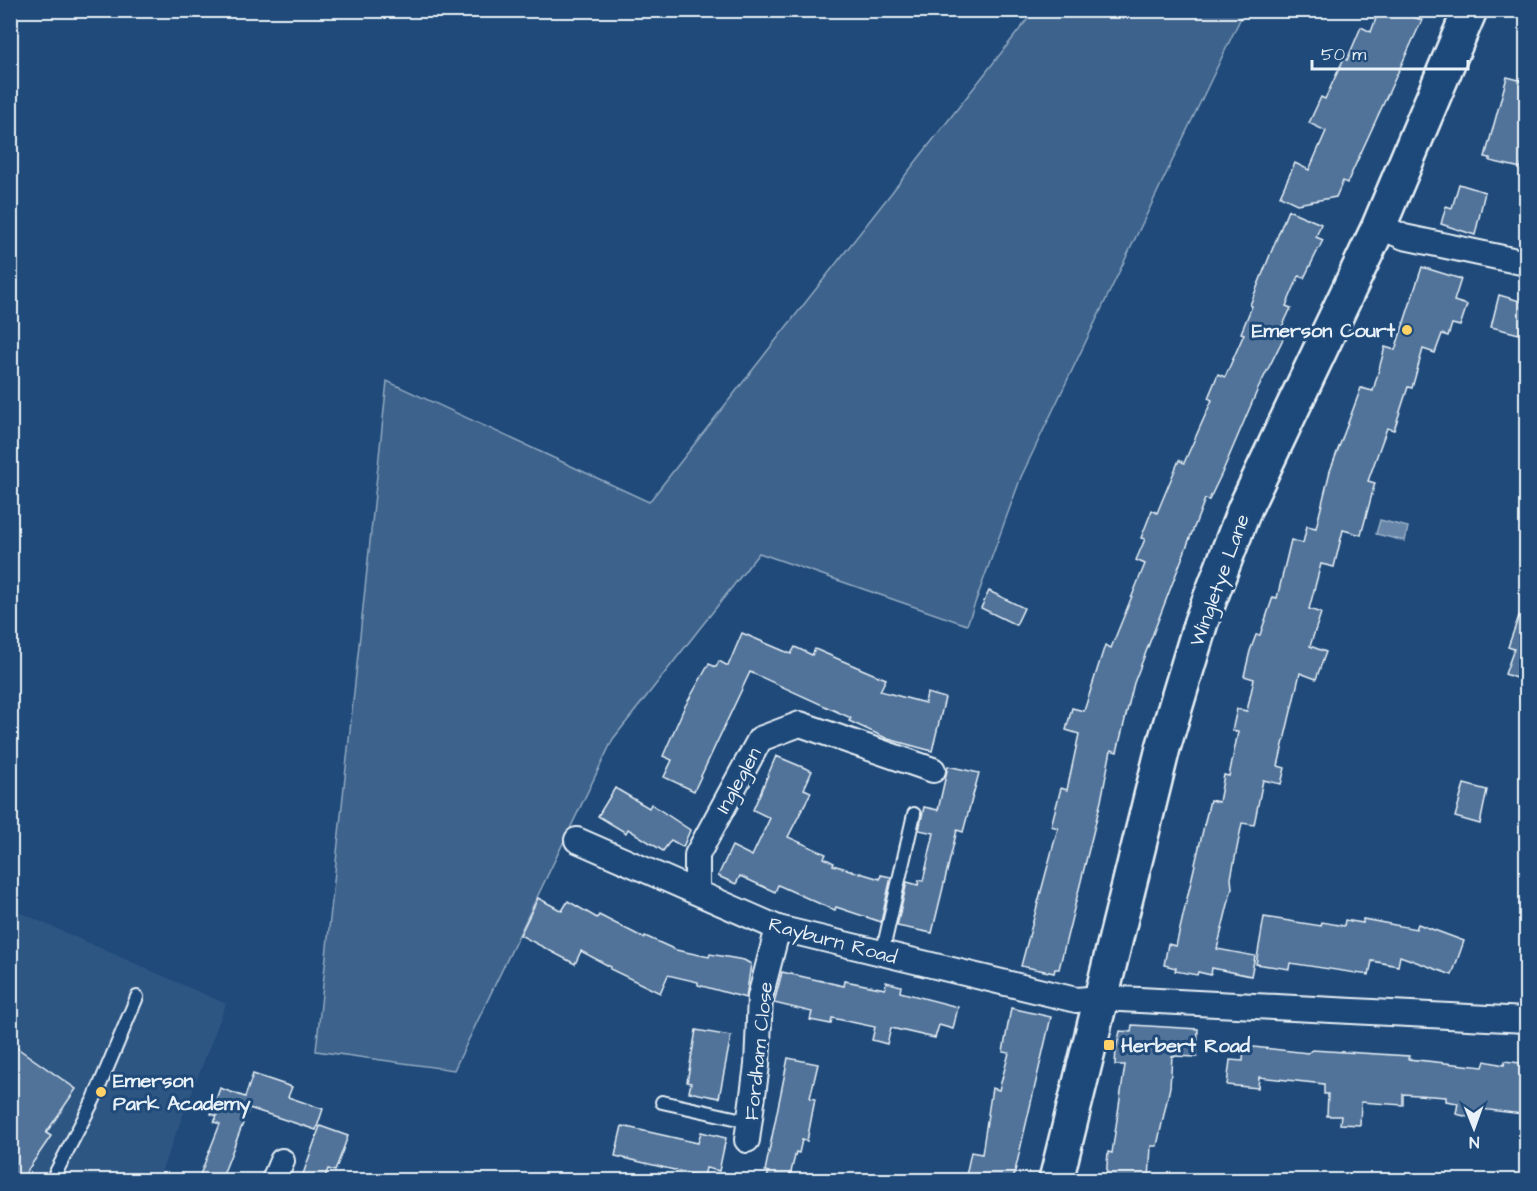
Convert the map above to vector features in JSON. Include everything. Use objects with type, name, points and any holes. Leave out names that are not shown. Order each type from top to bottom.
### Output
[{"type":"street","name":"Wingletye Lane","points":[[1056,1180],[1163,748],[1201,622],[1245,508],[1379,226],[1470,10]]},
{"type":"street","points":[[1379,226],[1404,237],[1527,263]]},
{"type":"street","name":"Ingleglen","points":[[697,891],[697,855],[760,739],[800,724],[933,770]]},
{"type":"street","name":"Rayburn Road","points":[[577,840],[778,928],[1076,1000],[1101,998]]},
{"type":"street","name":"Fordham Close","points":[[749,1131],[760,997],[778,928]]},
{"type":"street","points":[[1101,998],[1527,1020]]},
{"type":"lane","points":[[882,954],[914,814]]},
{"type":"lane","points":[[52,1180],[94,1100],[137,997]]},
{"type":"lane","points":[[662,1102],[749,1131]]},
{"type":"shaded area","points":[[1034,11],[1244,11],[1021,477],[967,625],[759,553],[613,739],[454,1070],[316,1051],[387,381],[649,502]]},
{"type":"shaded area","points":[[1380,520],[1408,527],[1405,541],[1376,534]]},
{"type":"shaded area","name":"Emerson Park Academy","points":[[10,908],[226,1004],[158,1180],[11,1180]]},
{"type":"building","points":[[1379,10],[1409,10],[1407,15],[1422,20],[1347,183],[1343,181],[1336,197],[1297,204],[1280,196],[1295,163],[1309,170],[1326,131],[1309,123],[1321,97],[1325,99],[1344,58],[1347,60],[1361,27],[1371,32]]},
{"type":"building","points":[[1507,77],[1527,82],[1527,147],[1521,168],[1490,161],[1490,158],[1485,157]]},
{"type":"building","points":[[1459,184],[1485,192],[1475,235],[1441,224],[1446,206],[1452,208]]},
{"type":"building","points":[[1288,210],[1321,224],[1316,237],[1323,240],[1304,278],[1299,276],[1286,306],[1291,308],[1281,329],[1287,331],[1257,391],[1209,500],[1205,499],[1134,683],[1117,752],[1111,750],[1101,801],[1059,969],[1055,969],[1054,973],[1021,966],[1058,828],[1051,826],[1061,788],[1067,790],[1079,734],[1066,730],[1072,708],[1084,711],[1105,645],[1111,648],[1145,564],[1136,560],[1145,539],[1141,538],[1152,510],[1157,513],[1179,460],[1184,463],[1212,400],[1208,398],[1218,374],[1225,377],[1244,334],[1241,333],[1252,306],[1250,305]]},
{"type":"building","points":[[1422,267],[1461,279],[1454,301],[1467,305],[1460,326],[1452,324],[1448,336],[1442,334],[1435,353],[1423,349],[1412,388],[1408,387],[1394,430],[1387,428],[1368,481],[1375,483],[1361,535],[1343,530],[1334,567],[1321,564],[1309,609],[1321,613],[1310,646],[1326,652],[1316,679],[1300,673],[1278,766],[1285,768],[1281,784],[1263,780],[1254,825],[1242,823],[1231,878],[1232,888],[1217,949],[1255,956],[1251,976],[1212,968],[1211,975],[1175,971],[1176,968],[1164,965],[1168,944],[1176,946],[1210,800],[1219,802],[1224,775],[1229,776],[1238,732],[1232,731],[1237,709],[1247,711],[1254,679],[1244,676],[1250,651],[1256,635],[1260,635],[1273,597],[1277,598],[1291,540],[1303,543],[1307,526],[1316,528],[1330,471],[1361,388],[1373,391],[1385,347],[1395,350]]},
{"type":"building","points":[[1499,295],[1527,303],[1527,336],[1491,327]]},
{"type":"building","points":[[989,591],[1024,608],[1016,625],[981,608]]},
{"type":"building","points":[[1524,602],[1527,665],[1521,680],[1505,674],[1514,649],[1508,647]]},
{"type":"building","points":[[742,633],[791,654],[795,647],[812,655],[815,649],[886,679],[880,691],[925,703],[927,693],[945,698],[932,751],[888,739],[849,721],[851,718],[750,672],[694,791],[664,777],[672,760],[663,756],[684,708],[709,664],[716,667],[719,661],[728,666]]},
{"type":"building","points":[[776,756],[812,771],[804,789],[811,792],[788,837],[826,854],[824,858],[834,863],[833,865],[880,879],[881,875],[891,877],[881,922],[836,907],[835,910],[778,885],[775,892],[740,876],[736,884],[718,876],[732,846],[752,856],[770,818],[753,810]]},
{"type":"building","points":[[948,766],[979,773],[963,832],[957,830],[932,933],[897,926],[907,882],[918,885],[919,880],[923,881],[934,833],[919,830],[924,807],[938,810]]},
{"type":"building","points":[[1464,784],[1487,790],[1480,824],[1455,817]]},
{"type":"building","points":[[615,788],[649,808],[651,804],[690,830],[683,847],[671,840],[663,851],[628,829],[626,833],[598,816]]},
{"type":"building","points":[[538,898],[562,911],[568,901],[597,918],[599,915],[644,938],[645,936],[676,950],[709,957],[710,954],[744,960],[751,964],[746,998],[668,975],[660,993],[610,969],[611,967],[581,951],[575,964],[520,935]]},
{"type":"building","points":[[1264,917],[1321,926],[1322,922],[1344,926],[1345,920],[1363,923],[1363,919],[1416,929],[1418,924],[1464,941],[1452,975],[1400,956],[1398,966],[1372,961],[1369,975],[1290,963],[1289,969],[1256,964]]},
{"type":"building","points":[[782,972],[844,986],[845,981],[885,989],[886,982],[901,986],[900,992],[958,1007],[953,1029],[939,1025],[935,1038],[891,1028],[887,1044],[872,1040],[875,1027],[832,1018],[831,1024],[810,1020],[812,1012],[774,1003]]},
{"type":"building","points":[[1011,1008],[1051,1017],[1013,1180],[965,1180],[971,1152],[982,1154],[992,1088],[999,1090],[1009,1053],[1003,1052]]},
{"type":"building","points":[[1132,1025],[1198,1029],[1197,1057],[1172,1056],[1170,1087],[1157,1146],[1151,1146],[1149,1180],[1106,1180],[1108,1152],[1112,1153],[1125,1065],[1115,1065],[1116,1049],[1120,1031],[1131,1032]]},
{"type":"building","points":[[696,1030],[731,1036],[719,1098],[689,1092],[691,1083],[687,1082]]},
{"type":"building","points":[[10,1043],[76,1089],[46,1133],[51,1136],[21,1180],[10,1180]]},
{"type":"building","points":[[1244,1046],[1308,1053],[1312,1050],[1409,1056],[1408,1059],[1483,1067],[1485,1061],[1504,1065],[1505,1061],[1527,1064],[1527,1103],[1523,1103],[1522,1114],[1481,1109],[1477,1119],[1456,1114],[1458,1103],[1446,1101],[1446,1097],[1403,1094],[1403,1105],[1361,1102],[1360,1125],[1340,1124],[1341,1116],[1327,1116],[1328,1094],[1324,1094],[1324,1084],[1259,1077],[1258,1088],[1227,1085],[1230,1060],[1243,1061]]},
{"type":"building","points":[[788,1058],[818,1064],[810,1098],[815,1099],[807,1141],[802,1140],[799,1153],[796,1152],[789,1180],[766,1180],[769,1172],[765,1171]]},
{"type":"building","points":[[253,1074],[292,1087],[288,1097],[323,1109],[316,1130],[249,1108],[221,1180],[198,1180],[220,1124],[214,1122],[217,1116],[211,1114],[220,1088],[245,1097]]},
{"type":"building","points":[[320,1126],[348,1136],[335,1171],[328,1169],[324,1180],[301,1180]]},
{"type":"building","points":[[622,1126],[698,1143],[701,1132],[726,1138],[719,1171],[706,1168],[704,1177],[615,1156]]},
{"type":"place","name":"Emerson Court","points":[[1407,330]]},
{"type":"place","name":"Herbert Road","points":[[1109,1045]]},
{"type":"place","name":"Emerson Park Academy","points":[[101,1092]]}]
